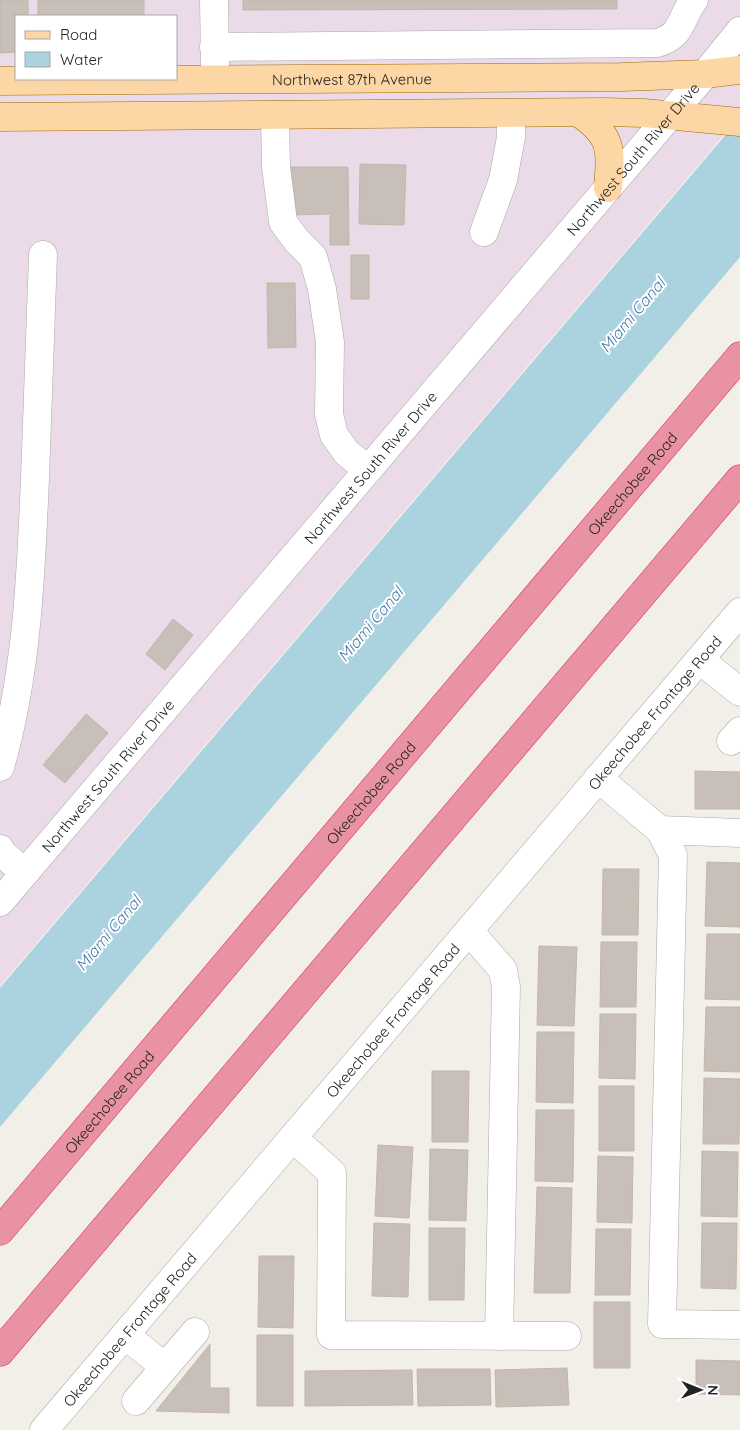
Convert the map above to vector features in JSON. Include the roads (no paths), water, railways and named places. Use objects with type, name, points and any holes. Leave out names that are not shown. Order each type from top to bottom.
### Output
[{"type":"highway","name":"Okeechobee Road","points":[[0,1231],[740,356]]},
{"type":"highway","points":[[0,1352],[740,479]]},
{"type":"main road","name":"Northwest 87th Avenue","points":[[0,81],[622,78],[705,74],[740,70]]},
{"type":"main road","points":[[579,113],[593,122],[608,144],[610,159],[608,188]]},
{"type":"main road","points":[[0,117],[644,113],[736,122]]},
{"type":"street","points":[[214,0],[215,80]]},
{"type":"street","points":[[214,47],[657,44],[668,40],[677,31],[694,0]]},
{"type":"street","name":"Northwest South River Drive","points":[[0,902],[740,31]]},
{"type":"street","points":[[484,232],[503,180],[511,137],[511,113]]},
{"type":"street","points":[[275,115],[276,167],[283,222],[297,241],[313,257],[322,289],[330,342],[329,414],[334,435],[348,453],[368,470]]},
{"type":"street","points":[[0,767],[10,733],[23,658],[32,536],[43,255]]},
{"type":"street","name":"Okeechobee Frontage Road","points":[[44,1430],[740,612]]},
{"type":"street","points":[[700,660],[740,692]]},
{"type":"street","points":[[598,778],[660,830],[673,855],[662,1324],[740,1325]]},
{"type":"street","points":[[660,830],[740,833]]},
{"type":"street","points":[[0,849],[4,855],[25,873]]},
{"type":"street","points":[[469,931],[497,961],[503,970],[506,986],[499,1336]]},
{"type":"street","points":[[292,1138],[332,1173],[331,1335],[566,1336]]},
{"type":"street","points":[[136,1401],[195,1332]]},
{"type":"street","points":[[125,1335],[165,1367]]},
{"type":"water","name":"Miami Canal","points":[[740,118],[740,257],[0,1127],[0,988]]}]
